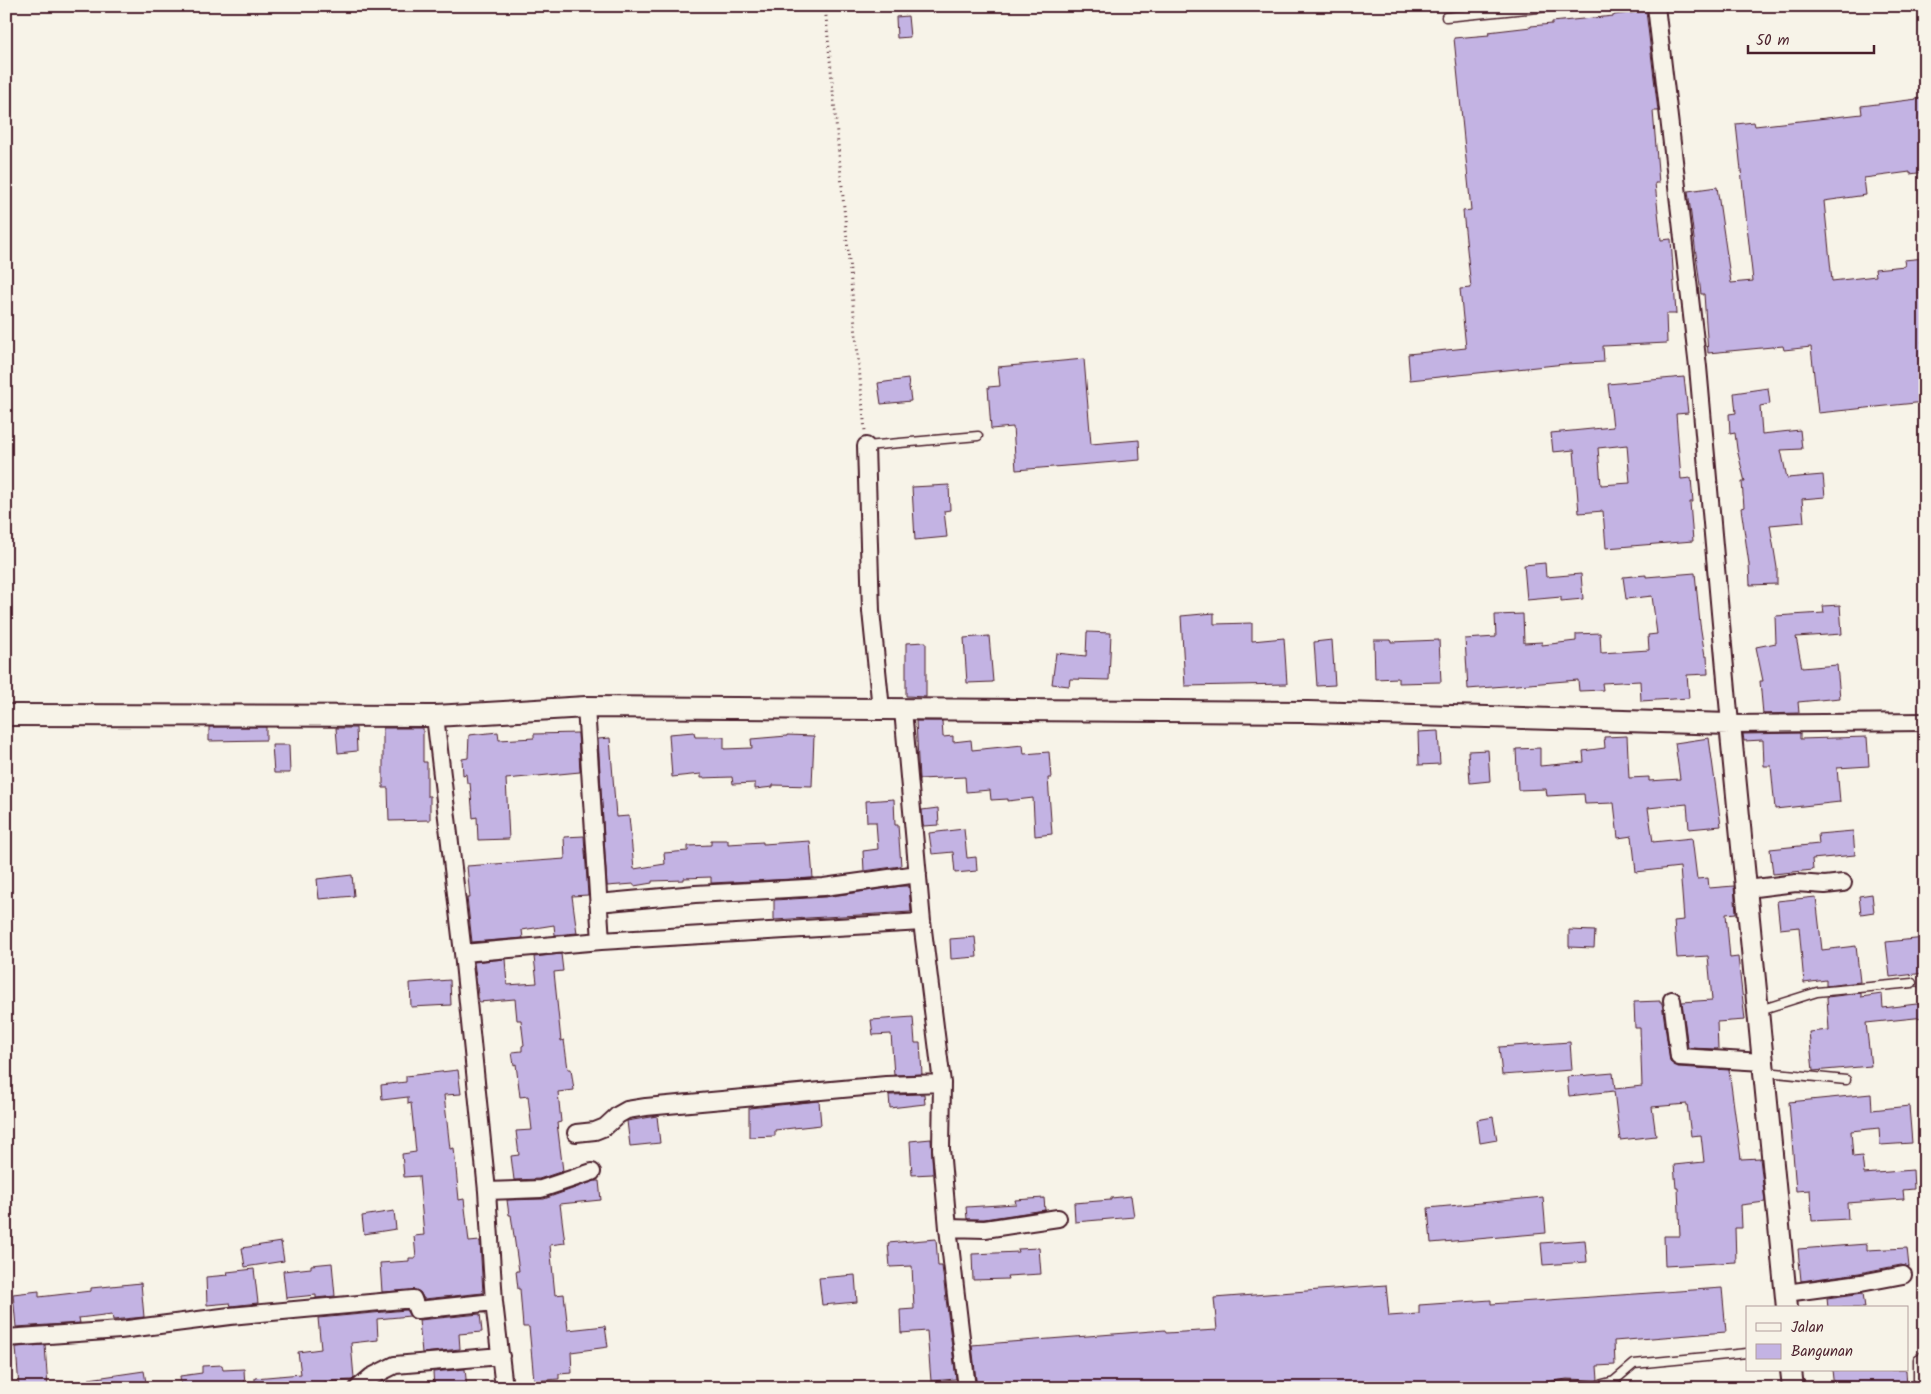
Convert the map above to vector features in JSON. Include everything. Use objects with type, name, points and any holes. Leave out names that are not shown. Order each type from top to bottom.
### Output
[{"type":"street","points":[[1656,6],[1698,367],[1730,724],[1786,1300],[1903,1275]]},
{"type":"street","points":[[866,446],[871,612],[881,708]]},
{"type":"street","points":[[6,715],[434,716],[586,708],[881,708],[903,710],[1308,712],[1730,724],[1925,722]]},
{"type":"street","points":[[586,708],[601,941]]},
{"type":"street","points":[[903,710],[922,922],[942,1083],[941,1149],[948,1228],[967,1388]]},
{"type":"street","points":[[434,716],[463,953],[487,1192],[494,1302],[504,1388]]},
{"type":"street","points":[[598,903],[695,894],[824,887],[918,874]]},
{"type":"street","points":[[1747,888],[1796,883],[1825,885],[1843,883]]},
{"type":"street","points":[[463,953],[601,941],[922,922]]},
{"type":"street","points":[[1672,1000],[1679,1057],[1763,1067]]},
{"type":"street","points":[[576,1133],[595,1131],[605,1127],[618,1115],[627,1110],[646,1107],[886,1086],[942,1083]]},
{"type":"street","points":[[487,1192],[541,1189],[592,1172]]},
{"type":"street","points":[[948,1228],[985,1229],[1058,1218]]},
{"type":"street","points":[[6,1338],[120,1330],[230,1316],[413,1300],[417,1310],[494,1302]]},
{"type":"street","points":[[358,1388],[371,1377],[395,1365],[501,1356]]},
{"type":"street","points":[[1791,1372],[1793,1388]]},
{"type":"lane","points":[[1446,17],[1558,6]]},
{"type":"lane","points":[[866,446],[978,436]]},
{"type":"lane","points":[[1758,1011],[1817,992],[1912,983]]},
{"type":"lane","points":[[1763,1067],[1846,1080]]},
{"type":"lane","points":[[1535,1388],[1568,1385],[1595,1386],[1614,1380],[1634,1364],[1746,1353]]},
{"type":"lane","points":[[1918,1388],[1918,1359],[1925,1355]]},
{"type":"path","points":[[824,6],[866,446]]},
{"type":"building","points":[[1646,11],[1658,111],[1653,111],[1659,183],[1655,183],[1661,240],[1671,239],[1676,314],[1666,314],[1667,343],[1603,346],[1604,362],[1565,364],[1410,380],[1408,354],[1466,348],[1460,289],[1471,288],[1463,211],[1471,210],[1454,38],[1489,35],[1488,32],[1552,24],[1552,22]]},
{"type":"building","points":[[908,16],[910,37],[897,38],[896,17]]},
{"type":"building","points":[[1925,98],[1925,172],[1864,178],[1866,195],[1824,201],[1832,281],[1876,276],[1875,269],[1905,266],[1904,260],[1925,258],[1925,341],[1922,341],[1925,362],[1925,402],[1818,413],[1811,347],[1784,350],[1783,346],[1708,353],[1704,294],[1701,294],[1688,191],[1717,187],[1731,283],[1753,281],[1736,124],[1754,122],[1755,126],[1862,114],[1861,106]]},
{"type":"building","points":[[1084,359],[1091,444],[1139,440],[1140,460],[1016,470],[1013,427],[991,429],[988,387],[1000,386],[998,367]]},
{"type":"building","points":[[1684,377],[1688,413],[1676,414],[1681,479],[1691,478],[1693,502],[1690,502],[1693,541],[1606,548],[1603,511],[1579,513],[1574,450],[1553,452],[1551,433],[1613,427],[1608,384]],"holes":[[[1627,445],[1630,483],[1601,485],[1598,448]]]},
{"type":"building","points":[[908,379],[911,401],[881,404],[878,383]]},
{"type":"building","points":[[1768,388],[1770,404],[1760,406],[1762,434],[1800,430],[1802,449],[1781,450],[1787,478],[1823,475],[1825,497],[1802,499],[1804,522],[1770,525],[1777,568],[1777,584],[1750,585],[1741,508],[1744,507],[1742,482],[1745,482],[1735,433],[1730,434],[1729,414],[1736,413],[1734,393]]},
{"type":"building","points":[[949,485],[950,510],[944,511],[947,537],[915,540],[912,487]]},
{"type":"building","points":[[1545,563],[1546,577],[1581,574],[1583,599],[1561,601],[1561,597],[1527,600],[1524,565]]},
{"type":"building","points":[[1695,573],[1700,624],[1705,656],[1707,656],[1708,674],[1687,675],[1689,698],[1641,701],[1640,681],[1602,683],[1603,690],[1579,691],[1578,680],[1468,689],[1465,639],[1496,637],[1495,615],[1523,614],[1524,643],[1542,642],[1542,645],[1576,641],[1576,634],[1600,633],[1601,653],[1649,650],[1648,635],[1657,634],[1652,596],[1626,599],[1623,577]]},
{"type":"building","points":[[1840,605],[1842,634],[1796,637],[1802,668],[1837,665],[1840,698],[1798,702],[1799,713],[1763,714],[1760,681],[1763,681],[1756,647],[1776,643],[1775,616],[1824,613],[1823,606]]},
{"type":"building","points":[[1214,613],[1214,624],[1252,623],[1252,641],[1284,638],[1287,684],[1185,686],[1181,616]]},
{"type":"building","points":[[1087,632],[1111,633],[1109,680],[1070,679],[1069,686],[1052,684],[1056,653],[1086,656]]},
{"type":"building","points":[[989,636],[993,682],[967,683],[964,638]]},
{"type":"building","points":[[1332,640],[1335,685],[1317,686],[1314,642]]},
{"type":"building","points":[[1374,640],[1391,640],[1391,642],[1439,640],[1441,682],[1398,683],[1398,678],[1375,679]]},
{"type":"building","points":[[926,642],[926,697],[906,696],[906,643]]},
{"type":"building","points":[[916,721],[942,721],[943,737],[953,736],[953,742],[971,740],[972,750],[1023,745],[1024,754],[1049,752],[1051,778],[1048,778],[1052,834],[1035,836],[1033,798],[1008,801],[1008,799],[991,800],[990,790],[966,792],[965,777],[919,779]]},
{"type":"building","points":[[209,727],[266,727],[266,740],[209,741]]},
{"type":"building","points":[[336,728],[356,728],[357,751],[338,753]]},
{"type":"building","points":[[383,728],[423,728],[423,762],[427,762],[427,796],[430,796],[430,820],[389,821],[388,788],[383,788]]},
{"type":"building","points":[[1438,731],[1440,764],[1419,765],[1418,732]]},
{"type":"building","points":[[498,732],[499,740],[534,738],[534,734],[578,733],[580,772],[506,779],[509,839],[478,840],[477,817],[473,818],[470,783],[467,783],[466,774],[463,775],[462,759],[468,758],[469,735]]},
{"type":"building","points":[[694,732],[695,737],[724,737],[724,749],[752,748],[751,739],[787,735],[814,736],[812,786],[773,785],[773,787],[755,789],[755,783],[733,784],[732,777],[701,778],[701,774],[672,777],[669,734]]},
{"type":"building","points":[[1800,733],[1800,739],[1867,737],[1869,766],[1837,768],[1840,802],[1775,809],[1771,766],[1764,766],[1763,740],[1744,741],[1743,734]]},
{"type":"building","points":[[1627,736],[1629,778],[1649,777],[1649,781],[1680,779],[1675,743],[1709,738],[1721,826],[1689,829],[1687,804],[1648,808],[1653,842],[1692,838],[1697,879],[1708,878],[1709,888],[1734,886],[1736,913],[1726,914],[1730,958],[1738,957],[1745,1020],[1717,1022],[1718,1049],[1688,1048],[1682,1002],[1712,1000],[1708,956],[1677,958],[1674,921],[1684,920],[1680,867],[1636,872],[1632,836],[1618,838],[1614,803],[1585,804],[1584,794],[1547,796],[1546,789],[1518,790],[1516,749],[1540,748],[1540,766],[1584,762],[1583,751],[1605,748],[1604,737]]},
{"type":"building","points":[[610,738],[616,817],[629,816],[634,869],[665,864],[664,853],[688,851],[688,846],[711,845],[711,840],[728,840],[728,844],[810,841],[813,878],[711,883],[711,877],[684,878],[684,880],[652,881],[652,883],[634,886],[634,884],[607,886],[598,739]]},
{"type":"building","points":[[272,745],[289,745],[290,773],[274,773]]},
{"type":"building","points":[[1488,750],[1490,781],[1470,783],[1468,751]]},
{"type":"building","points":[[894,799],[895,825],[898,825],[901,866],[864,871],[863,851],[878,849],[876,822],[867,822],[866,801]]},
{"type":"building","points":[[938,808],[939,825],[923,826],[922,810]]},
{"type":"building","points":[[964,829],[967,858],[976,857],[977,871],[955,873],[953,852],[932,854],[929,833]]},
{"type":"building","points":[[1853,831],[1855,855],[1812,859],[1813,870],[1773,874],[1770,849],[1819,844],[1818,834]]},
{"type":"building","points":[[584,836],[588,895],[572,896],[577,933],[555,935],[554,925],[522,930],[523,938],[472,942],[467,898],[470,898],[467,866],[565,859],[564,837]]},
{"type":"building","points":[[352,875],[354,896],[319,899],[317,879]]},
{"type":"building","points":[[909,886],[911,912],[774,920],[774,900],[825,897]]},
{"type":"building","points":[[1872,894],[1874,912],[1861,914],[1859,896]]},
{"type":"building","points":[[1816,897],[1822,950],[1856,946],[1860,982],[1826,986],[1826,980],[1804,983],[1799,927],[1780,929],[1777,901]]},
{"type":"building","points":[[1569,930],[1595,931],[1594,948],[1569,947]]},
{"type":"building","points":[[975,937],[977,957],[951,959],[950,939]]},
{"type":"building","points":[[1925,938],[1925,973],[1890,977],[1886,942]]},
{"type":"building","points":[[561,954],[563,971],[554,972],[561,1041],[564,1040],[568,1069],[571,1069],[574,1090],[558,1092],[561,1122],[557,1123],[563,1171],[539,1179],[514,1180],[511,1156],[519,1155],[516,1131],[532,1130],[528,1096],[520,1097],[516,1064],[514,1065],[512,1052],[522,1051],[522,1046],[524,1045],[521,1020],[517,1020],[515,999],[479,1002],[474,962],[505,959],[507,985],[537,983],[534,957]]},
{"type":"building","points":[[450,980],[451,1005],[411,1007],[410,983]]},
{"type":"building","points":[[1861,993],[1861,997],[1882,994],[1883,1008],[1925,1003],[1925,1017],[1866,1023],[1871,1066],[1813,1071],[1809,1032],[1829,1030],[1827,997]]},
{"type":"building","points":[[1660,1001],[1662,1003],[1670,1062],[1678,1067],[1729,1070],[1741,1159],[1760,1158],[1765,1202],[1741,1205],[1742,1228],[1735,1228],[1736,1262],[1665,1266],[1664,1236],[1680,1236],[1678,1188],[1676,1188],[1674,1165],[1704,1162],[1701,1135],[1691,1136],[1687,1104],[1652,1107],[1656,1136],[1620,1140],[1614,1091],[1569,1096],[1567,1077],[1613,1073],[1615,1089],[1642,1086],[1640,1028],[1635,1028],[1634,1002]]},
{"type":"building","points":[[913,1017],[915,1043],[920,1043],[922,1074],[894,1075],[891,1034],[873,1035],[871,1020]]},
{"type":"building","points":[[1570,1042],[1572,1070],[1502,1075],[1499,1047]]},
{"type":"building","points":[[458,1070],[461,1094],[444,1095],[450,1149],[454,1148],[459,1200],[464,1199],[469,1242],[480,1241],[483,1293],[424,1299],[420,1292],[416,1290],[382,1292],[380,1263],[409,1261],[409,1258],[416,1258],[414,1236],[424,1235],[419,1176],[404,1177],[402,1154],[416,1152],[411,1103],[408,1104],[408,1097],[382,1100],[381,1085],[406,1082],[406,1076]]},
{"type":"building","points":[[924,1094],[925,1104],[890,1108],[889,1095]]},
{"type":"building","points":[[1871,1094],[1872,1110],[1909,1106],[1912,1143],[1880,1145],[1879,1128],[1851,1131],[1853,1157],[1862,1156],[1864,1174],[1913,1170],[1914,1189],[1903,1190],[1904,1199],[1847,1203],[1848,1219],[1812,1221],[1810,1190],[1796,1191],[1789,1102]]},
{"type":"building","points":[[819,1101],[821,1125],[775,1130],[775,1136],[749,1137],[749,1108]]},
{"type":"building","points":[[657,1116],[660,1143],[630,1146],[627,1121]]},
{"type":"building","points":[[1493,1117],[1497,1140],[1480,1143],[1477,1120]]},
{"type":"building","points":[[931,1139],[933,1174],[912,1175],[910,1141]]},
{"type":"building","points":[[599,1181],[601,1200],[560,1204],[565,1243],[550,1245],[555,1295],[564,1294],[568,1330],[605,1326],[608,1347],[571,1352],[572,1373],[559,1374],[559,1379],[534,1381],[529,1327],[523,1327],[520,1289],[518,1289],[516,1271],[519,1271],[507,1200],[544,1199]]},
{"type":"building","points":[[1131,1196],[1134,1217],[1075,1222],[1074,1203],[1111,1200],[1111,1198]]},
{"type":"building","points":[[1543,1197],[1546,1233],[1431,1243],[1428,1208]]},
{"type":"building","points":[[1044,1198],[1045,1210],[984,1219],[967,1219],[966,1207],[1016,1204],[1015,1200]]},
{"type":"building","points":[[394,1211],[396,1229],[364,1234],[362,1216]]},
{"type":"building","points":[[936,1239],[938,1266],[942,1266],[956,1379],[931,1381],[927,1331],[901,1333],[900,1310],[914,1309],[912,1266],[890,1267],[888,1243]]},
{"type":"building","points":[[1585,1240],[1587,1262],[1543,1265],[1541,1243]]},
{"type":"building","points":[[281,1242],[284,1261],[245,1267],[242,1248]]},
{"type":"building","points":[[1867,1244],[1867,1250],[1907,1248],[1909,1267],[1901,1265],[1801,1281],[1798,1249]]},
{"type":"building","points":[[1039,1248],[1041,1274],[1007,1276],[1008,1279],[973,1280],[972,1254],[1019,1252],[1018,1249]]},
{"type":"building","points":[[332,1263],[335,1296],[316,1298],[316,1295],[286,1298],[283,1271],[311,1268],[311,1265]]},
{"type":"building","points":[[254,1269],[258,1303],[231,1306],[230,1303],[207,1305],[206,1277],[228,1275],[227,1272]]},
{"type":"building","points":[[855,1275],[857,1302],[822,1305],[819,1278]]},
{"type":"building","points":[[141,1283],[144,1317],[113,1320],[112,1314],[79,1318],[80,1323],[16,1327],[13,1294],[39,1291],[39,1297],[91,1291],[91,1288]]},
{"type":"building","points":[[1386,1285],[1389,1316],[1419,1314],[1419,1305],[1491,1300],[1491,1304],[1722,1288],[1726,1332],[1614,1341],[1615,1365],[1597,1366],[1598,1380],[1567,1379],[1531,1384],[1491,1386],[1491,1388],[977,1388],[972,1345],[1165,1330],[1166,1333],[1217,1330],[1214,1298]]},
{"type":"building","points":[[1863,1293],[1865,1306],[1828,1306],[1827,1298]]},
{"type":"building","points":[[406,1310],[410,1316],[377,1319],[378,1340],[351,1343],[354,1378],[352,1380],[324,1382],[325,1388],[255,1388],[255,1378],[301,1374],[298,1352],[321,1349],[318,1318]]},
{"type":"building","points":[[480,1314],[482,1332],[459,1334],[460,1349],[422,1353],[419,1320]]},
{"type":"building","points":[[45,1345],[48,1388],[19,1388],[16,1347]]},
{"type":"building","points":[[222,1365],[223,1370],[244,1369],[245,1388],[181,1388],[180,1376],[202,1373],[202,1366]]},
{"type":"building","points":[[465,1369],[467,1388],[434,1388],[433,1372]]},
{"type":"building","points":[[144,1371],[147,1388],[90,1388],[89,1379]]},
{"type":"building","points":[[1832,1372],[1906,1372],[1907,1388],[1834,1388]]}]
